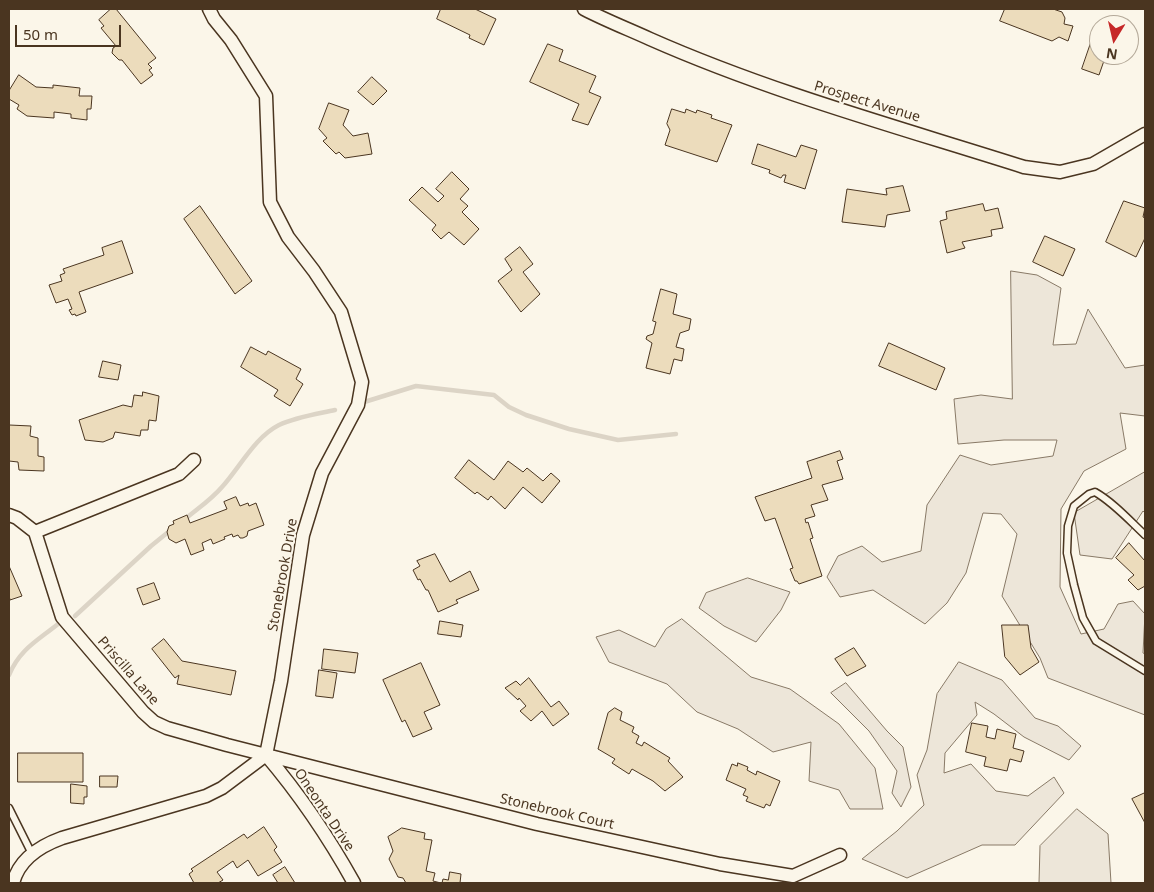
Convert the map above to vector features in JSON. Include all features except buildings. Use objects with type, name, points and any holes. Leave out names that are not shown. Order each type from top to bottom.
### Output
[{"type":"street","name":"Stonebrook Drive","points":[[210,9],[214,18],[232,40],[266,96],[270,202],[288,237],[314,271],[341,312],[362,382],[358,405],[322,474],[303,535],[281,681],[266,755]]},
{"type":"street","name":"Prospect Avenue","points":[[584,9],[696,60],[803,98],[1024,167],[1060,172],[1093,164],[1145,134]]},
{"type":"street","points":[[9,515],[17,518],[35,532],[179,474],[194,460]]},
{"type":"street","name":"Priscilla Lane","points":[[35,532],[62,618],[143,712],[154,722],[167,728],[266,755]]},
{"type":"street","points":[[13,883],[17,871],[32,854],[48,843],[206,796],[222,788],[266,755]]},
{"type":"street","name":"Stonebrook Court","points":[[266,755],[537,824],[720,864],[793,876],[840,855]]},
{"type":"street","name":"Oneonta Drive","points":[[266,755],[296,792],[338,854],[354,883]]},
{"type":"lane","points":[[1145,535],[1110,500],[1095,492],[1089,494],[1074,506],[1068,526],[1067,553],[1083,618],[1096,641],[1145,671]]},
{"type":"lane","points":[[9,808],[32,854]]},
{"type":"shaded area","points":[[1011,271],[1037,275],[1061,288],[1053,345],[1076,344],[1088,309],[1125,368],[1145,365],[1145,416],[1120,413],[1126,449],[1084,471],[1061,509],[1060,587],[1081,634],[1104,629],[1118,604],[1133,601],[1145,614],[1143,653],[1145,654],[1145,715],[1048,678],[1040,658],[1002,596],[1017,534],[1001,514],[983,513],[966,573],[947,603],[925,624],[873,590],[840,597],[827,577],[838,556],[862,546],[882,562],[921,551],[927,505],[960,455],[991,465],[1053,456],[1057,440],[1004,440],[958,444],[954,399],[981,395],[1012,399]]},
{"type":"shaded area","points":[[1145,472],[1145,513],[1143,511],[1112,559],[1080,555],[1074,513]]},
{"type":"shaded area","points":[[748,578],[790,592],[781,610],[756,642],[724,626],[699,608],[706,593]]},
{"type":"shaded area","points":[[682,619],[751,677],[790,689],[839,724],[875,768],[883,809],[850,809],[839,790],[809,781],[811,742],[773,752],[738,729],[697,712],[667,684],[609,662],[596,637],[619,630],[655,647],[666,629]]},
{"type":"shaded area","points":[[959,662],[1002,680],[1035,718],[1058,726],[1081,746],[1069,760],[1024,737],[975,702],[977,715],[945,753],[944,773],[971,764],[996,791],[1028,796],[1054,777],[1064,793],[1015,845],[982,845],[907,878],[862,859],[897,831],[924,805],[917,775],[927,750],[937,694]]},
{"type":"shaded area","points":[[846,683],[903,747],[911,787],[901,807],[892,793],[897,771],[869,731],[831,693]]},
{"type":"shaded area","points":[[1077,809],[1108,834],[1111,883],[1039,883],[1040,846]]},
{"type":"waterway","points":[[361,403],[416,386],[494,395],[509,407],[526,415],[569,429],[618,440],[676,434]]},
{"type":"waterway","points":[[184,520],[218,492],[255,445],[270,430],[292,420],[335,410]]},
{"type":"waterway","points":[[75,616],[172,529]]},
{"type":"waterway","points":[[9,675],[18,658],[58,624]]}]
